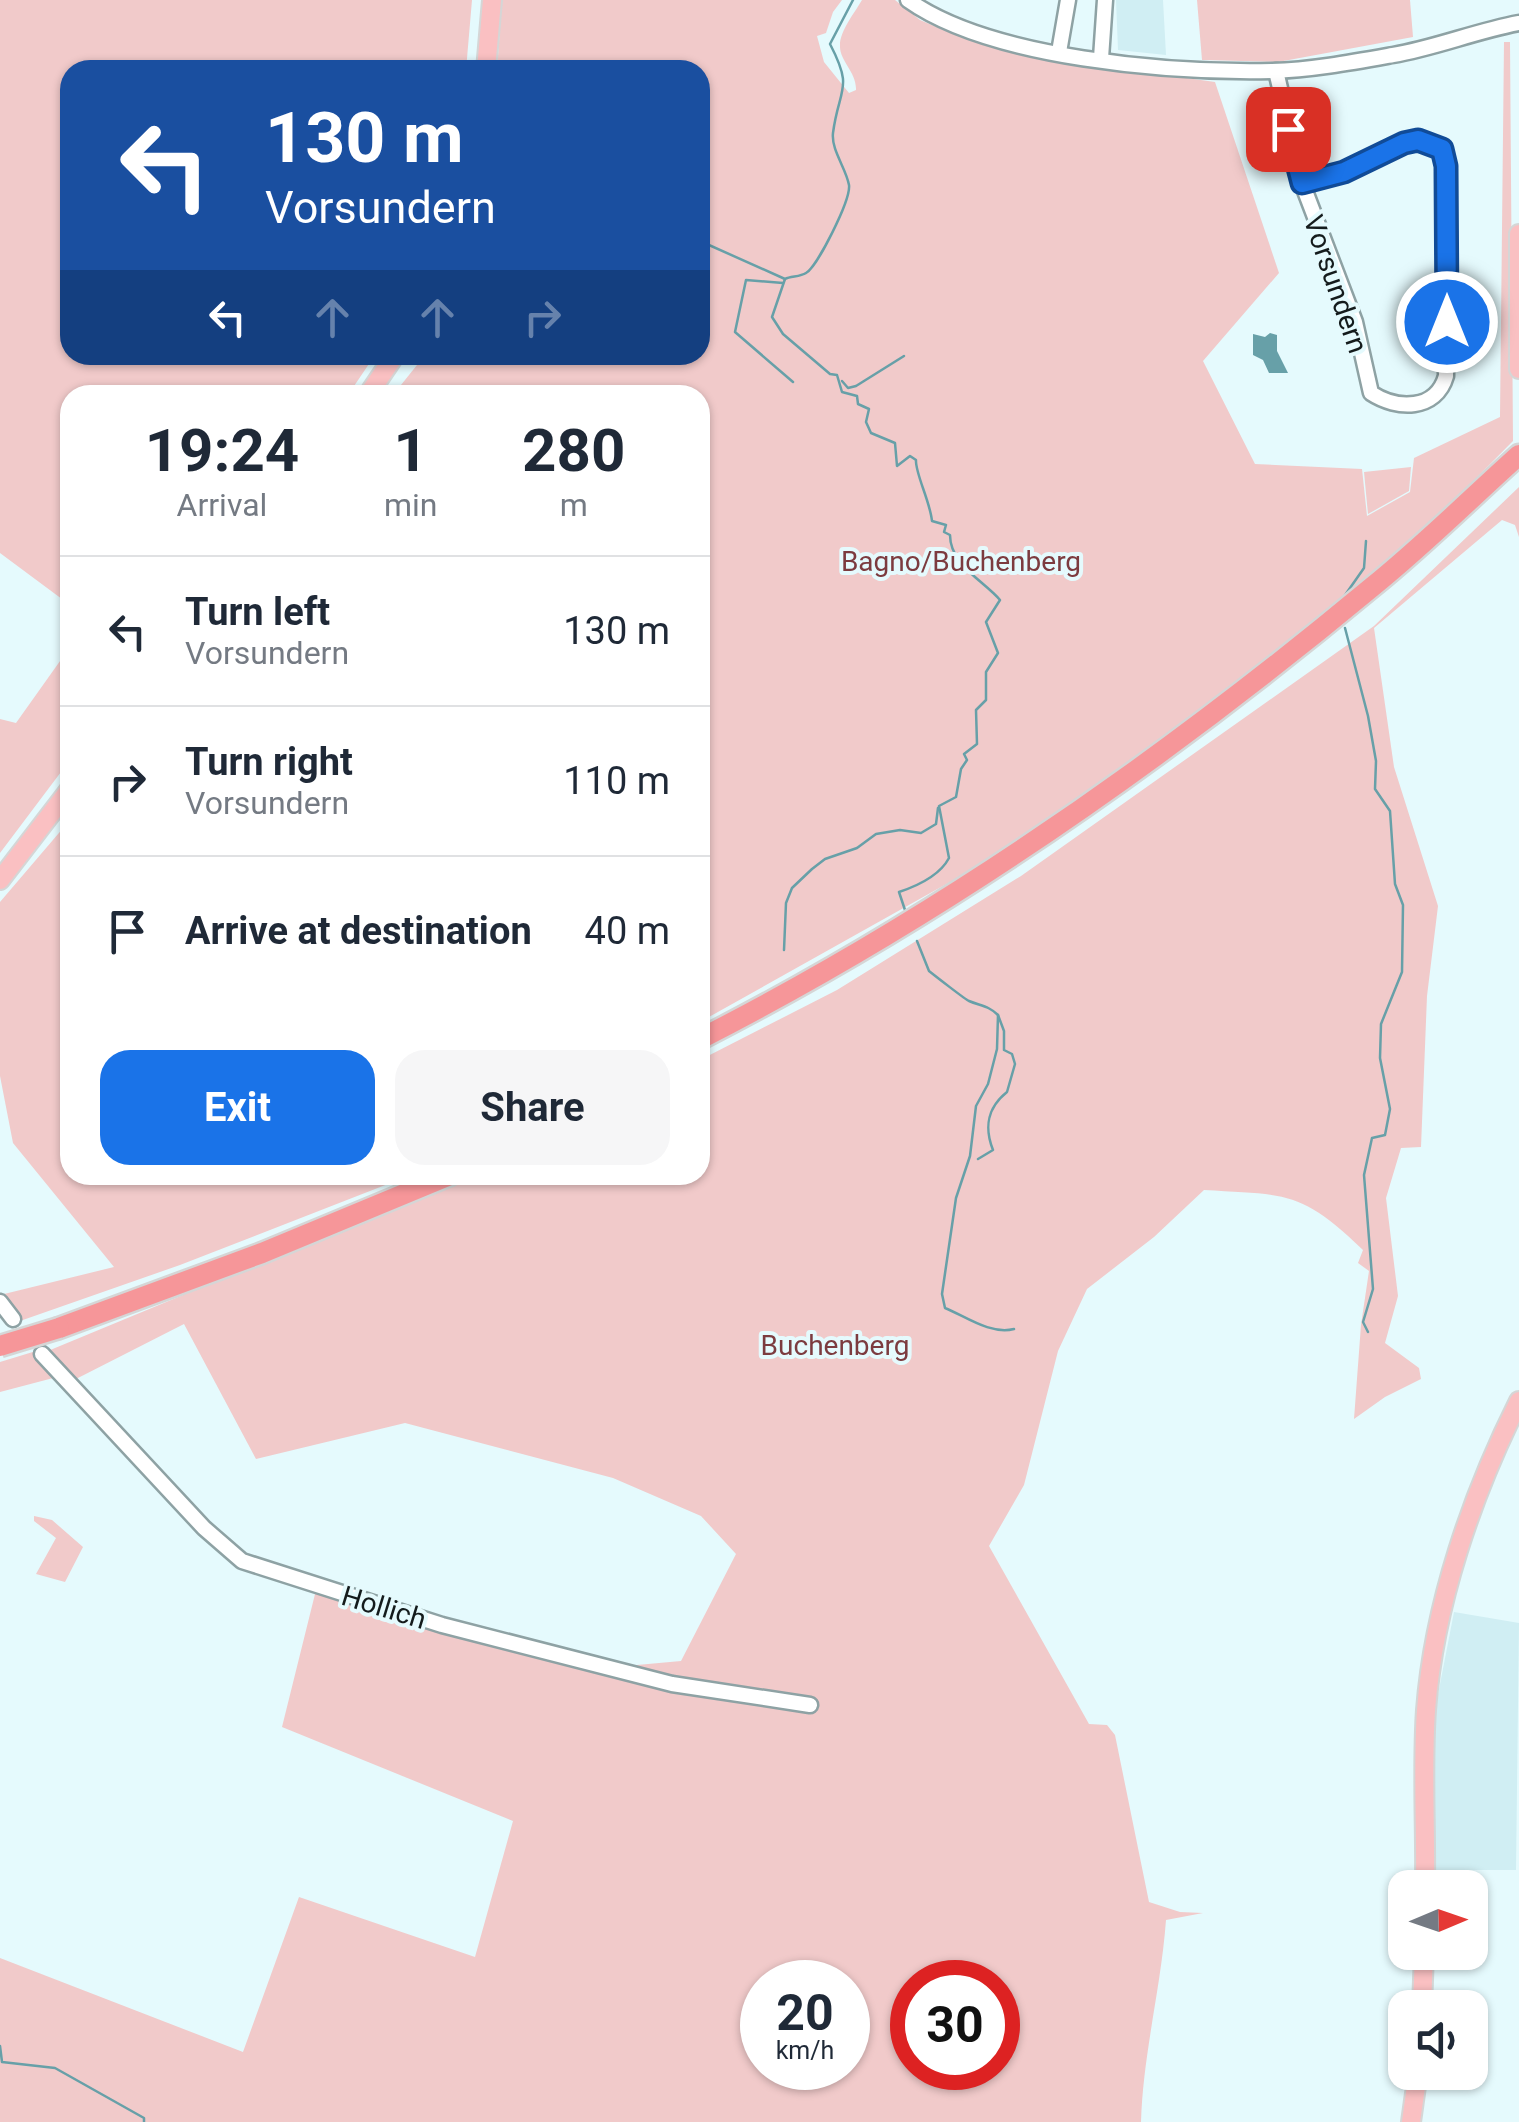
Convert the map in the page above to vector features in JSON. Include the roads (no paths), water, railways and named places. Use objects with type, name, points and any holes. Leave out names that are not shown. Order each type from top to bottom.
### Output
[{"type":"highway","points":[[710,1033],[1006,863],[1191,729],[1374,586],[1519,455]]},
{"type":"highway","points":[[710,1044],[994,879],[1042,847],[1197,736],[1381,594],[1519,468]]},
{"type":"highway","points":[[0,1346],[405,1185]]},
{"type":"highway","points":[[6,1328],[57,1323],[262,1254],[426,1185]]},
{"type":"main road","points":[[487,60],[492,0]]},
{"type":"main road","points":[[1519,234],[1519,368]]},
{"type":"main road","points":[[0,880],[60,802]]},
{"type":"main road","points":[[1426,1870],[1426,1708],[1447,1590],[1472,1512],[1519,1401]]},
{"type":"main road","points":[[1411,2122],[1415,2090]]},
{"type":"street","points":[[908,0],[970,33],[1059,52],[1168,68],[1276,71],[1397,54],[1519,23]]},
{"type":"street","points":[[1059,52],[1068,0]]},
{"type":"street","points":[[1101,58],[1105,0]]},
{"type":"street","name":"Vorsundern","points":[[1276,71],[1302,183],[1355,322],[1371,393],[1394,405],[1423,403],[1443,388],[1446,376],[1446,166],[1442,149],[1418,140],[1404,143],[1344,172],[1302,183]]},
{"type":"street","points":[[0,1302],[6,1328]]},
{"type":"street","name":"Hollich","points":[[42,1354],[204,1528],[242,1561],[442,1625],[672,1684],[810,1704]]},
{"type":"water","points":[[1270,333],[1277,335],[1277,351],[1288,373],[1269,373],[1263,360],[1253,355],[1253,334],[1265,337]]},
{"type":"waterway","points":[[853,0],[830,44],[843,80],[833,139],[849,185],[848,193],[818,259],[804,274],[785,279],[772,317],[783,334],[830,374],[837,375],[842,392],[857,396],[858,404],[869,409],[866,422],[871,433],[895,443],[897,466],[910,456],[916,460],[932,521],[946,525],[944,532],[950,535],[951,546],[962,564],[1000,600],[986,622],[998,653],[986,672],[986,700],[976,710],[977,744],[964,754],[967,760],[961,769],[956,797],[939,806],[949,858],[934,875],[899,892],[906,913]]},
{"type":"waterway","points":[[710,245],[785,279]]},
{"type":"waterway","points":[[783,283],[746,280],[735,332],[793,382]]},
{"type":"waterway","points":[[842,381],[848,388],[856,386],[904,356]]},
{"type":"waterway","points":[[1343,598],[1364,568],[1366,541]]},
{"type":"waterway","points":[[1345,628],[1368,716],[1376,761],[1375,789],[1390,811],[1395,884],[1403,905],[1402,972],[1381,1024],[1380,1058],[1390,1109],[1385,1135],[1372,1138],[1364,1175],[1373,1289],[1363,1322],[1368,1332]]},
{"type":"waterway","points":[[784,950],[786,903],[792,888],[812,869],[825,859],[857,848],[876,834],[900,830],[921,833],[936,824],[938,808]]},
{"type":"waterway","points":[[917,941],[929,971],[967,1000],[998,1015],[997,1049],[988,1084],[976,1106],[970,1156],[956,1198],[942,1294],[945,1308],[987,1327],[1014,1329]]},
{"type":"waterway","points":[[978,1159],[993,1150],[989,1118],[1007,1092],[1015,1064],[1012,1054],[1004,1050],[1004,1031],[998,1015]]},
{"type":"waterway","points":[[0,2046],[2,2062],[55,2068],[144,2118],[144,2122]]},
{"type":"park label","name":"Bagno/Buchenberg","points":[[961,561]]},
{"type":"park label","name":"Buchenberg","points":[[835,1345]]}]
